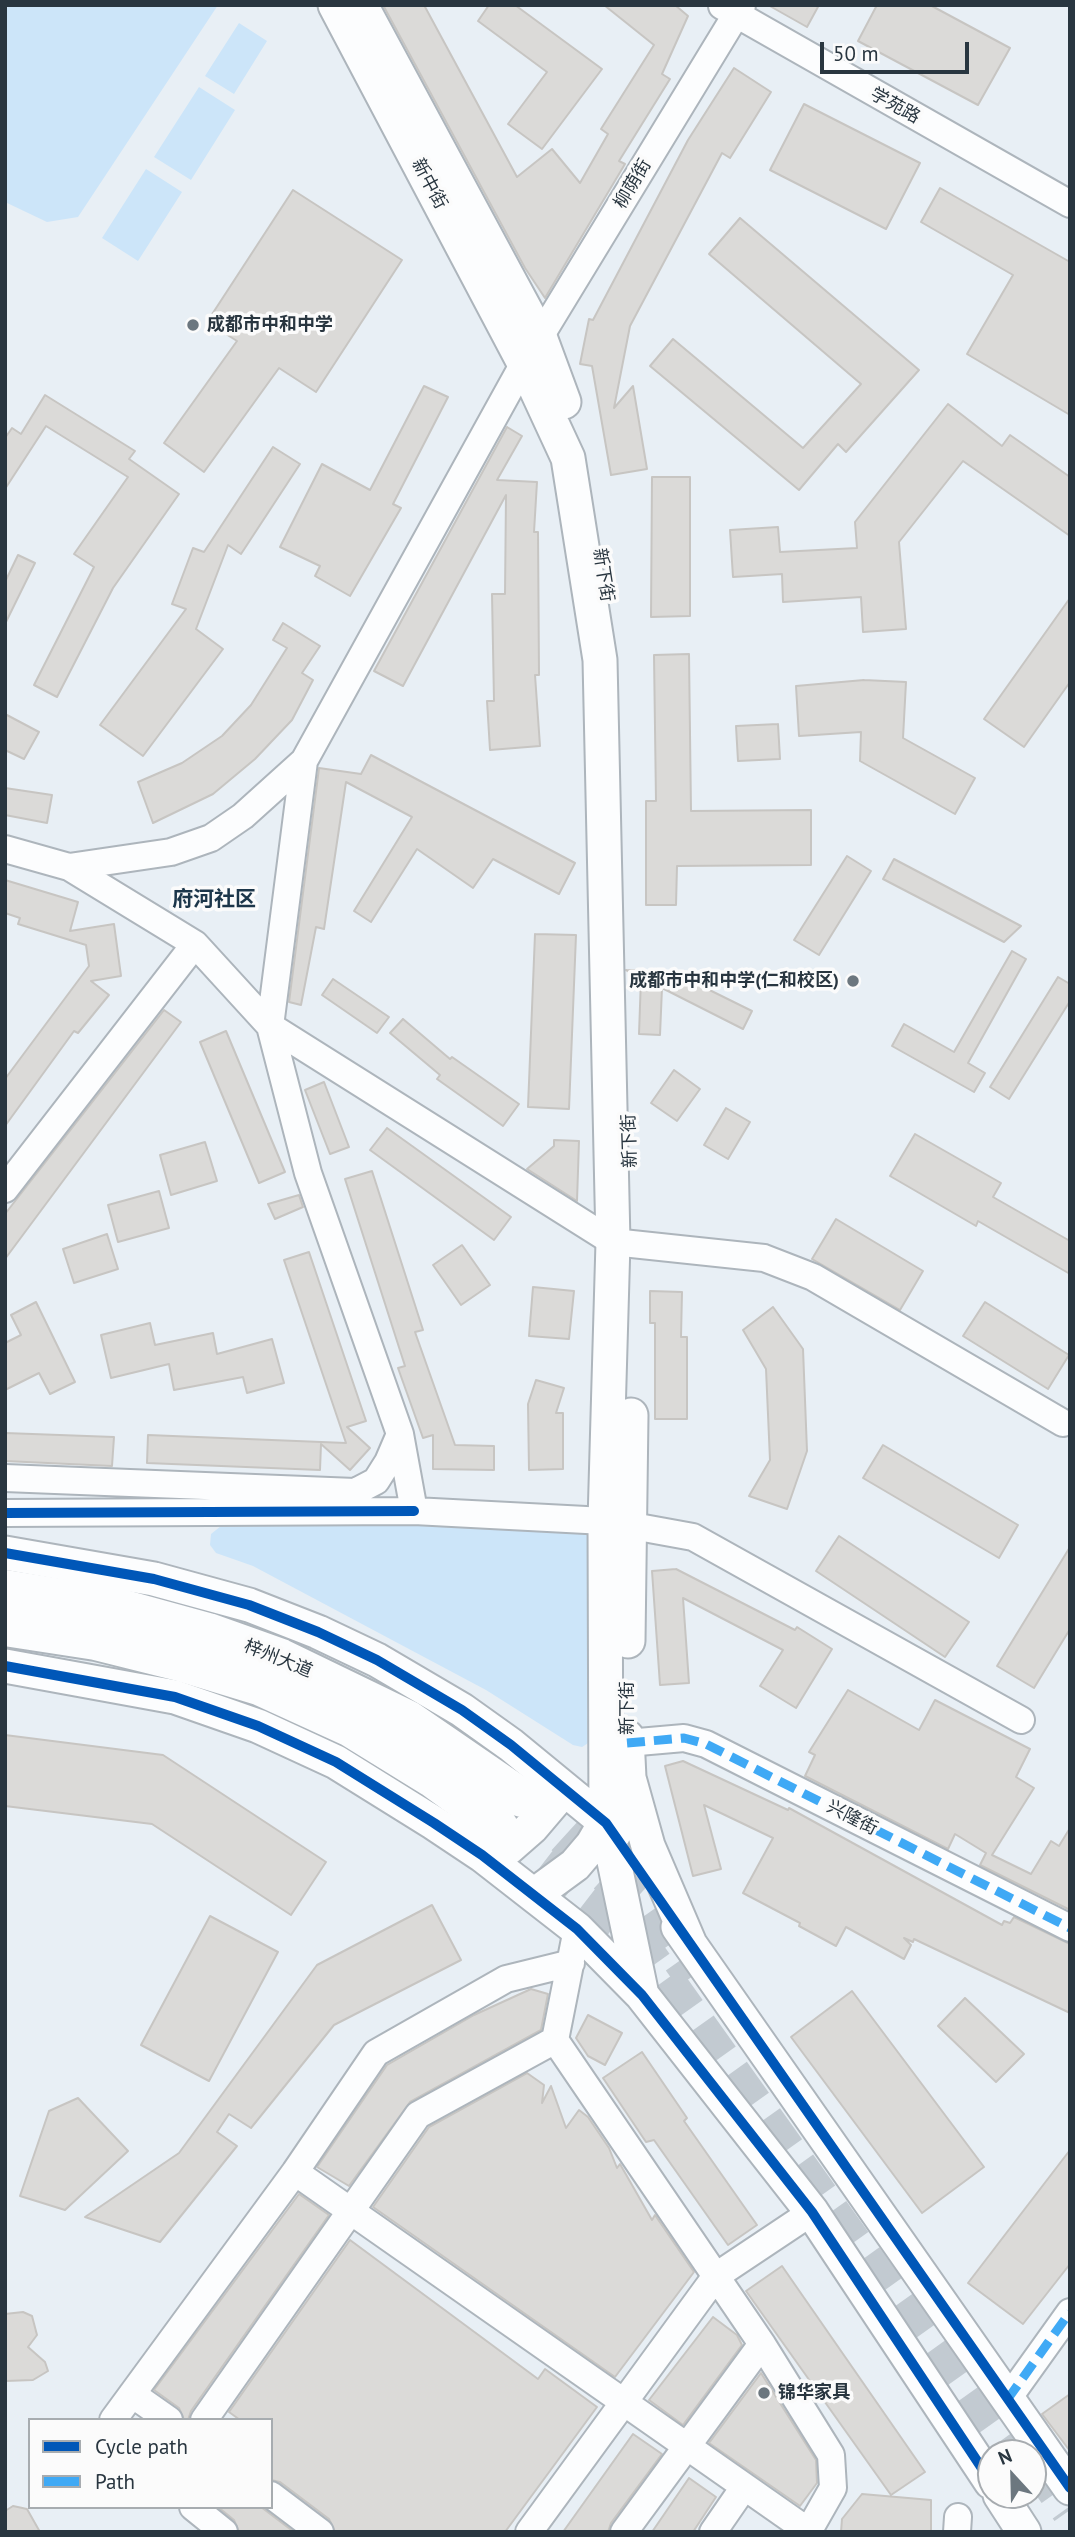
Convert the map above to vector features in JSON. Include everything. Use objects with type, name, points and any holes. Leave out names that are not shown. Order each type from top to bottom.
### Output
[{"type":"highway","name":"梓州大道","points":[[5,1589],[117,1607],[208,1632],[281,1658],[407,1719],[513,1814]]},
{"type":"highway","name":"梓州大道","points":[[5,1627],[96,1641],[180,1662],[259,1686],[351,1728],[432,1778],[513,1814]]},
{"type":"main road","name":"新中街","points":[[335,5],[532,350]]},
{"type":"main road","name":"新中街","points":[[361,5],[532,350]]},
{"type":"main road","name":"新下街","points":[[532,350],[584,457],[616,660],[623,1244],[617,1523],[606,1823],[642,1995]]},
{"type":"main road","name":"新下街","points":[[617,1523],[629,1778],[648,1846],[690,1944]]},
{"type":"main road","points":[[5,1553],[154,1579],[249,1605],[318,1632],[377,1660],[462,1710],[513,1814],[534,1895],[577,1928],[642,1995],[812,2212],[977,2461]]},
{"type":"main road","points":[[5,1666],[175,1697],[258,1726],[336,1762],[513,1814],[606,1823],[1070,2488]]},
{"type":"main road","points":[[534,1895],[575,1866],[606,1823],[629,1778]]},
{"type":"main road","points":[[1009,2509],[1024,2532]]},
{"type":"street","name":"柳荫街","points":[[304,761],[532,350],[733,9]]},
{"type":"street","name":"学苑路","points":[[733,9],[1070,204]]},
{"type":"street","points":[[69,867],[171,852],[211,838],[243,816],[304,761]]},
{"type":"street","points":[[304,761],[270,1026],[309,1173],[400,1434],[414,1511]]},
{"type":"street","points":[[5,849],[69,867],[195,944],[270,1026],[623,1244],[764,1258],[813,1277],[1063,1423]]},
{"type":"street","points":[[5,1189],[195,944]]},
{"type":"street","points":[[5,1478],[355,1492],[376,1481],[400,1434]]},
{"type":"street","points":[[5,1513],[414,1511],[617,1523],[693,1537],[1021,1720]]},
{"type":"street","name":"兴隆街","points":[[627,1743],[684,1738],[706,1744],[1070,1928]]},
{"type":"street","points":[[295,2172],[808,2531],[832,2488],[831,2455],[762,2344],[555,2040],[577,1928]]},
{"type":"street","points":[[114,2418],[295,2172],[376,2053],[506,1979],[568,1976]]},
{"type":"street","points":[[205,2418],[418,2115],[555,2040]]},
{"type":"street","points":[[530,2532],[716,2276],[812,2212]]},
{"type":"street","points":[[1007,2400],[1070,2312]]},
{"type":"street","points":[[624,2532],[762,2344]]},
{"type":"street","points":[[132,2394],[166,2418]]},
{"type":"street","points":[[713,2532],[744,2487]]},
{"type":"street","points":[[273,2497],[320,2532]]},
{"type":"street","points":[[195,2509],[223,2532]]},
{"type":"shaded area","points":[[9,5],[218,5],[78,217],[47,222],[5,202],[5,11]]},
{"type":"shaded area","points":[[239,23],[267,41],[234,94],[205,76]]},
{"type":"shaded area","points":[[199,87],[235,110],[191,180],[154,157]]},
{"type":"shaded area","points":[[146,169],[182,192],[138,261],[102,238]]},
{"type":"shaded area","points":[[226,1522],[596,1526],[593,1740],[582,1747],[573,1745],[486,1690],[253,1566],[216,1553],[210,1545],[211,1534]]},
{"type":"building","points":[[383,5],[424,5],[517,177],[552,149],[580,183],[608,134],[601,129],[654,45],[604,5],[675,5],[688,16],[662,74],[670,79],[619,161],[625,164],[545,298],[525,268]]},
{"type":"building","points":[[489,5],[515,5],[602,69],[542,149],[508,124],[547,72],[478,21]]},
{"type":"building","points":[[768,5],[819,5],[807,27]]},
{"type":"building","points":[[877,5],[930,5],[1010,48],[978,105],[858,41]]},
{"type":"building","points":[[734,68],[771,92],[730,158],[722,153],[630,326],[614,408],[633,386],[647,469],[611,475],[592,366],[580,364],[589,319],[593,320],[688,140]]},
{"type":"building","points":[[804,104],[920,163],[886,229],[770,170]]},
{"type":"building","points":[[940,188],[1070,262],[1070,415],[967,354],[1013,275],[921,222]]},
{"type":"building","points":[[293,190],[402,260],[316,392],[279,368],[204,472],[164,443],[237,341],[207,322]]},
{"type":"building","points":[[740,218],[919,370],[846,452],[838,444],[799,490],[650,366],[673,339],[803,448],[861,384],[709,254]]},
{"type":"building","points":[[424,386],[448,397],[393,504],[401,508],[350,596],[315,576],[320,566],[280,547],[322,464],[370,490]]},
{"type":"building","points":[[45,395],[135,451],[129,459],[179,494],[113,588],[57,697],[34,685],[94,567],[74,554],[128,477],[46,426],[5,489],[5,438],[12,428],[21,434]]},
{"type":"building","points":[[948,404],[1002,446],[1010,435],[1070,477],[1070,536],[963,461],[899,542],[906,629],[863,632],[861,597],[783,602],[782,574],[733,577],[730,530],[778,527],[780,552],[857,548],[855,522]]},
{"type":"building","points":[[507,427],[522,436],[497,480],[537,482],[534,532],[538,532],[539,675],[535,675],[540,746],[490,750],[487,701],[494,701],[492,594],[505,594],[506,495],[403,686],[374,671]]},
{"type":"building","points":[[273,447],[300,464],[241,554],[228,545],[196,629],[223,649],[143,756],[100,725],[186,609],[172,604],[193,548],[204,552]]},
{"type":"building","points":[[652,477],[690,477],[690,616],[651,617]]},
{"type":"building","points":[[18,555],[35,563],[5,624],[5,582]]},
{"type":"building","points":[[1070,598],[1070,682],[1024,747],[984,719]]},
{"type":"building","points":[[283,623],[320,646],[302,673],[313,680],[292,720],[255,759],[213,794],[153,823],[138,782],[182,763],[222,736],[251,705],[287,648],[273,640]]},
{"type":"building","points":[[689,654],[691,811],[811,810],[811,865],[677,866],[676,905],[646,905],[646,801],[656,801],[654,655]]},
{"type":"building","points":[[864,680],[906,682],[903,738],[975,778],[955,814],[860,761],[861,732],[799,736],[796,686]]},
{"type":"building","points":[[5,714],[39,732],[24,759],[5,750]]},
{"type":"building","points":[[778,724],[780,759],[738,761],[736,726]]},
{"type":"building","points":[[371,755],[575,863],[559,894],[493,859],[473,888],[417,849],[371,922],[354,911],[412,817],[346,782],[324,929],[316,927],[301,1005],[289,1002],[319,768],[361,774]]},
{"type":"building","points":[[5,788],[52,795],[47,823],[5,815]]},
{"type":"building","points":[[847,856],[871,871],[819,955],[794,940]]},
{"type":"building","points":[[894,859],[1021,926],[1004,942],[883,879]]},
{"type":"building","points":[[5,880],[78,902],[70,931],[114,924],[121,976],[91,981],[109,995],[78,1033],[74,1031],[5,1126],[5,1079],[89,966],[86,945],[18,924],[20,918],[5,913]]},
{"type":"building","points":[[535,934],[576,935],[569,1109],[528,1107]]},
{"type":"building","points":[[1012,951],[1026,959],[968,1063],[985,1073],[974,1092],[892,1046],[904,1024],[954,1052]]},
{"type":"building","points":[[626,970],[673,972],[752,1011],[743,1029],[662,988],[660,1035],[639,1034],[641,978]]},
{"type":"building","points":[[1058,977],[1070,984],[1070,1001],[1009,1099],[990,1087]]},
{"type":"building","points":[[333,979],[389,1017],[377,1033],[322,995]]},
{"type":"building","points":[[164,1010],[181,1022],[5,1259],[5,1214]]},
{"type":"building","points":[[403,1019],[450,1059],[452,1057],[519,1104],[503,1126],[437,1079],[440,1075],[390,1033]]},
{"type":"building","points":[[226,1031],[285,1172],[259,1183],[200,1042]]},
{"type":"building","points":[[674,1070],[700,1089],[677,1121],[651,1103]]},
{"type":"building","points":[[324,1082],[349,1147],[330,1154],[305,1090]]},
{"type":"building","points":[[726,1108],[750,1122],[728,1159],[704,1145]]},
{"type":"building","points":[[387,1128],[511,1217],[494,1240],[370,1150]]},
{"type":"building","points":[[915,1134],[1001,1183],[993,1197],[1070,1241],[1070,1274],[978,1221],[976,1226],[890,1176]]},
{"type":"building","points":[[554,1140],[579,1141],[577,1201],[527,1169],[554,1146]]},
{"type":"building","points":[[205,1142],[217,1181],[171,1195],[160,1155]]},
{"type":"building","points":[[372,1171],[423,1330],[415,1332],[455,1445],[494,1446],[494,1470],[433,1469],[433,1435],[423,1438],[398,1368],[405,1366],[345,1179]]},
{"type":"building","points":[[159,1191],[169,1228],[118,1242],[108,1205]]},
{"type":"building","points":[[299,1195],[303,1207],[275,1219],[268,1204]]},
{"type":"building","points":[[836,1219],[923,1271],[900,1310],[812,1259]]},
{"type":"building","points":[[107,1234],[118,1269],[74,1283],[63,1249]]},
{"type":"building","points":[[462,1245],[490,1285],[461,1305],[433,1265]]},
{"type":"building","points":[[309,1252],[366,1421],[347,1427],[370,1448],[350,1470],[321,1444],[320,1470],[147,1463],[148,1435],[346,1443],[284,1260]]},
{"type":"building","points":[[533,1287],[574,1291],[569,1339],[529,1336]]},
{"type":"building","points":[[650,1291],[682,1292],[681,1337],[687,1337],[687,1419],[655,1419],[655,1323],[650,1323]]},
{"type":"building","points":[[36,1302],[75,1382],[50,1394],[39,1373],[5,1390],[5,1343],[21,1335],[11,1315]]},
{"type":"building","points":[[985,1302],[1069,1355],[1048,1389],[963,1336]]},
{"type":"building","points":[[773,1307],[803,1349],[807,1451],[787,1509],[749,1496],[770,1460],[766,1369],[743,1330]]},
{"type":"building","points":[[150,1323],[155,1345],[213,1333],[217,1354],[272,1339],[284,1383],[247,1393],[243,1377],[174,1390],[169,1364],[111,1378],[101,1335]]},
{"type":"building","points":[[536,1380],[564,1388],[556,1413],[563,1413],[563,1469],[529,1470],[528,1404]]},
{"type":"building","points":[[5,1433],[114,1437],[112,1466],[5,1461]]},
{"type":"building","points":[[883,1445],[1018,1525],[999,1558],[863,1478]]},
{"type":"building","points":[[839,1536],[969,1622],[945,1657],[816,1571]]},
{"type":"building","points":[[1070,1547],[1070,1629],[1034,1688],[997,1666]]},
{"type":"building","points":[[676,1569],[795,1630],[797,1627],[832,1649],[796,1708],[760,1686],[783,1650],[683,1598],[689,1683],[660,1685],[652,1571]]},
{"type":"building","points":[[848,1690],[919,1730],[935,1700],[1030,1749],[1016,1777],[1034,1788],[992,1855],[1031,1874],[1051,1841],[1059,1846],[1070,1828],[1070,1910],[980,1865],[986,1853],[955,1834],[948,1849],[805,1776],[815,1755],[809,1752]]},
{"type":"building","points":[[5,1735],[163,1755],[326,1862],[291,1915],[152,1824],[5,1806]]},
{"type":"building","points":[[683,1761],[788,1810],[789,1808],[1002,1925],[1004,1921],[1010,1923],[1014,1917],[1070,1944],[1070,2013],[914,1939],[913,1942],[904,1938],[911,1945],[904,1959],[846,1927],[836,1946],[799,1926],[800,1923],[743,1893],[773,1838],[704,1805],[721,1869],[693,1876],[665,1766]]},
{"type":"building","points":[[432,1905],[461,1960],[334,2025],[251,2128],[229,2114],[217,2132],[237,2146],[160,2242],[85,2217],[179,2153],[317,1965]]},
{"type":"building","points":[[210,1916],[278,1952],[209,2081],[141,2045]]},
{"type":"building","points":[[531,1989],[548,1994],[541,2030],[410,2102],[349,2186],[317,2167],[387,2065],[474,2015]]},
{"type":"building","points":[[852,1991],[984,2167],[922,2213],[791,2037]]},
{"type":"building","points":[[965,1998],[1024,2054],[996,2082],[938,2026]]},
{"type":"building","points":[[588,2015],[622,2033],[605,2065],[588,2056],[576,2038]]},
{"type":"building","points":[[642,2052],[687,2118],[684,2121],[757,2225],[728,2245],[654,2140],[646,2142],[603,2078]]},
{"type":"building","points":[[527,2073],[544,2085],[542,2103],[551,2086],[566,2128],[579,2110],[588,2117],[609,2148],[617,2168],[620,2164],[652,2220],[655,2215],[694,2272],[615,2377],[373,2207],[429,2127]]},
{"type":"building","points":[[78,2098],[128,2151],[65,2210],[20,2196],[49,2111]]},
{"type":"building","points":[[1070,2150],[1070,2264],[1023,2324],[968,2283]]},
{"type":"building","points":[[299,2194],[329,2215],[189,2418],[183,2418],[179,2408],[154,2390]]},
{"type":"building","points":[[350,2240],[538,2379],[545,2369],[597,2407],[505,2532],[335,2532],[329,2519],[280,2482],[273,2480],[273,2418],[237,2418],[229,2412]]},
{"type":"building","points":[[782,2266],[925,2472],[891,2495],[746,2291]]},
{"type":"building","points":[[23,2312],[32,2316],[37,2335],[28,2347],[45,2362],[48,2371],[33,2380],[5,2381],[5,2314]]},
{"type":"building","points":[[713,2317],[737,2335],[742,2345],[683,2425],[649,2400]]},
{"type":"building","points":[[761,2373],[816,2460],[817,2483],[800,2506],[709,2443]]},
{"type":"building","points":[[1070,2394],[1070,2451],[1042,2414]]},
{"type":"building","points":[[633,2434],[662,2454],[611,2523],[608,2532],[563,2532]]},
{"type":"building","points":[[689,2478],[716,2497],[693,2532],[652,2532]]},
{"type":"building","points":[[862,2494],[931,2500],[931,2532],[841,2532],[842,2519]]},
{"type":"building","points":[[13,2506],[27,2509],[40,2532],[5,2532],[5,2511]]},
{"type":"building","points":[[220,2509],[264,2509],[294,2532],[239,2532],[234,2520]]},
{"type":"tunnel","points":[[522,1798],[648,1912],[693,1976]]},
{"type":"tunnel","points":[[499,1827],[625,1924],[993,2439]]},
{"type":"tunnel","points":[[1047,2478],[1070,2510]]},
{"type":"marked path","points":[[627,1743],[684,1738],[706,1744],[1070,1928]]},
{"type":"marked path","points":[[1007,2400],[1070,2312]]},
{"type":"cycle path","points":[[5,1513],[414,1511]]},
{"type":"cycle path","points":[[5,1553],[154,1579],[249,1605],[318,1632],[377,1660],[462,1710],[511,1745],[606,1823],[1070,2488]]},
{"type":"cycle path","points":[[5,1666],[175,1697],[258,1726],[336,1762],[434,1823],[482,1855],[577,1929],[642,1995],[812,2212],[977,2461]]},
{"type":"place","name":"成都市中和中学","points":[[193,325]]},
{"type":"place","name":"成都市中和中学(仁和校区)","points":[[853,981]]},
{"type":"place","name":"锦华家具","points":[[764,2393]]},
{"type":"district","name":"府河社区","points":[[214,900]]}]
